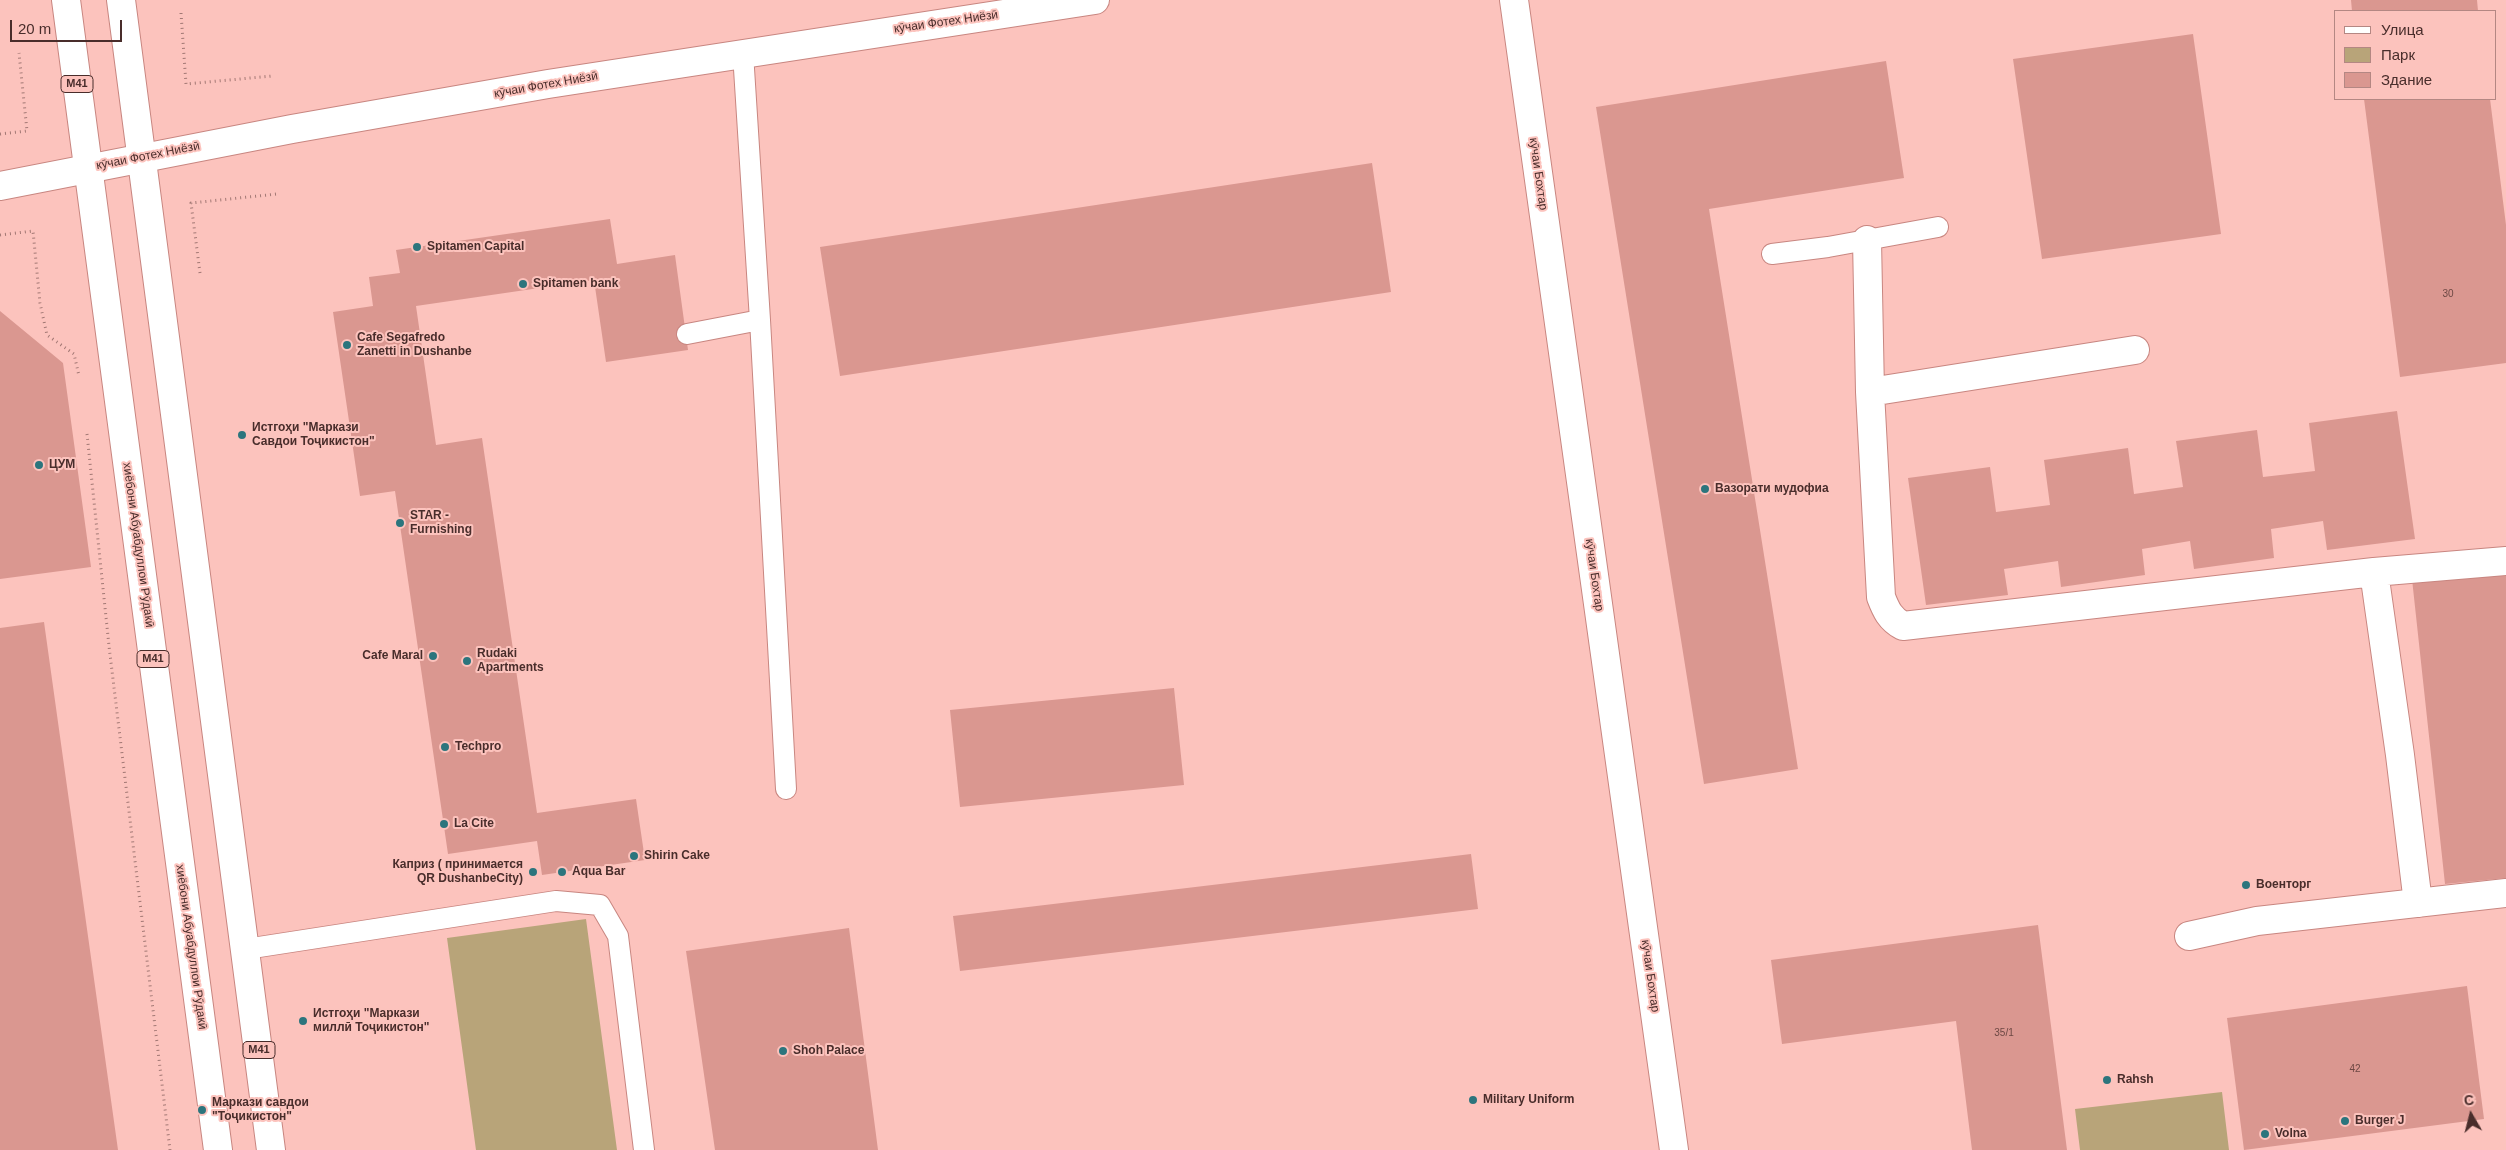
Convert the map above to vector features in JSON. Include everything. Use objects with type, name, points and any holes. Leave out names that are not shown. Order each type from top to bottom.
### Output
[{"type":"main road","name":"хиёбони Абуабдуллои Рӯдакӣ","points":[[66,0],[218,1150]]},
{"type":"main road","name":"M41","points":[[121,0],[271,1150]]},
{"type":"main road","name":"кӯчаи Фотех Ниёзӣ","points":[[0,186],[141,157],[539,85],[1095,0]]},
{"type":"main road","name":"кӯчаи Бохтар","points":[[1514,0],[1674,1150]]},
{"type":"main road","points":[[1867,240],[1870,392],[1881,597],[1886,610],[1894,621],[1903,626],[2374,572],[2506,561]]},
{"type":"main road","points":[[1870,392],[2135,350]]},
{"type":"main road","points":[[2374,572],[2400,755],[2418,903]]},
{"type":"main road","points":[[2189,936],[2257,921],[2506,893]]},
{"type":"lane","points":[[743,53],[786,789]]},
{"type":"lane","points":[[1772,254],[1938,227]]},
{"type":"lane","points":[[688,334],[760,320]]},
{"type":"lane","points":[[246,949],[556,902],[600,905],[618,936],[644,1150]]},
{"type":"path","points":[[182,13],[186,84],[272,76]]},
{"type":"path","points":[[0,134],[27,131],[19,53]]},
{"type":"path","points":[[200,273],[191,203],[277,194]]},
{"type":"path","points":[[0,235],[33,231],[40,303],[47,335],[74,354],[80,381]]},
{"type":"path","points":[[86,429],[110,656],[170,1150]]},
{"type":"green space","points":[[586,919],[617,1150],[476,1150],[447,938]]},
{"type":"green space","points":[[2222,1092],[2229,1150],[2080,1150],[2075,1109]]},
{"type":"building","points":[[2351,0],[2477,0],[2478,10],[2352,10]]},
{"type":"building","points":[[2193,34],[2221,234],[2042,259],[2013,59]]},
{"type":"building","name":"Вазорати мудофиа","points":[[1886,61],[1904,178],[1709,209],[1798,769],[1704,784],[1596,107]]},
{"type":"building","points":[[2364,100],[2490,100],[2506,225],[2506,363],[2400,377]]},
{"type":"building","points":[[1372,163],[1391,292],[840,376],[820,247]]},
{"type":"building","name":"Rudaki Apartments","points":[[610,219],[617,264],[675,255],[688,350],[606,362],[594,280],[416,306],[436,445],[482,438],[537,813],[636,799],[645,860],[542,875],[537,841],[448,854],[395,491],[360,496],[333,312],[373,306],[369,277],[400,273],[396,250]]},
{"type":"building","name":"ЦУМ","points":[[0,311],[63,363],[91,567],[0,579]]},
{"type":"building","points":[[2397,411],[2415,539],[2327,550],[2323,521],[2271,529],[2274,558],[2194,569],[2190,541],[2142,549],[2145,575],[2061,587],[2058,561],[2004,569],[2008,595],[1926,605],[1908,478],[1990,467],[1996,512],[2050,505],[2044,460],[2128,448],[2134,494],[2183,487],[2176,441],[2257,430],[2263,477],[2315,471],[2309,423]]},
{"type":"building","points":[[2506,568],[2506,878],[2445,884],[2412,579]]},
{"type":"building","points":[[44,622],[118,1150],[0,1150],[0,628]]},
{"type":"building","points":[[1174,688],[1184,785],[960,807],[950,710]]},
{"type":"building","points":[[1471,854],[1478,909],[960,971],[953,916]]},
{"type":"building","points":[[2038,925],[2067,1150],[1972,1150],[1956,1021],[1782,1044],[1771,960]]},
{"type":"building","name":"Shoh Palace","points":[[849,928],[878,1150],[715,1150],[686,951]]},
{"type":"building","points":[[2467,986],[2484,1119],[2244,1150],[2227,1018]]},
{"type":"place","name":"Spitamen Capital","points":[[417,247]]},
{"type":"place","name":"Spitamen bank","points":[[523,284]]},
{"type":"place","name":"Cafe Segafredo Zanetti in Dushanbe","points":[[347,345]]},
{"type":"place","name":"Истгоҳи \"Маркази Савдои Toҷикистон\"","points":[[242,435]]},
{"type":"place","name":"ЦУМ","points":[[39,465]]},
{"type":"place","name":"Вазорати мудофиа","points":[[1705,489]]},
{"type":"place","name":"STAR - Furnishing","points":[[400,523]]},
{"type":"place","name":"Cafe Maral","points":[[433,656]]},
{"type":"place","name":"Rudaki Apartments","points":[[467,661]]},
{"type":"place","name":"Techpro","points":[[445,747]]},
{"type":"place","name":"La Cite","points":[[444,824]]},
{"type":"place","name":"Shirin Cake","points":[[634,856]]},
{"type":"place","name":"Каприз ( принимается QR DushanbeCity)","points":[[533,872]]},
{"type":"place","name":"Aqua Bar","points":[[562,872]]},
{"type":"place","name":"Военторг","points":[[2246,885]]},
{"type":"place","name":"Истгоҳи \"Маркази миллӣ Тоҷикистон\"","points":[[303,1021]]},
{"type":"place","name":"Shoh Palace","points":[[783,1051]]},
{"type":"place","name":"Rahsh","points":[[2107,1080]]},
{"type":"place","name":"Military Uniform","points":[[1473,1100]]},
{"type":"place","name":"Маркази савдои \"Тоҷикистон\"","points":[[202,1110]]},
{"type":"place","name":"Burger J","points":[[2345,1121]]},
{"type":"place","name":"Volna","points":[[2265,1134]]}]
